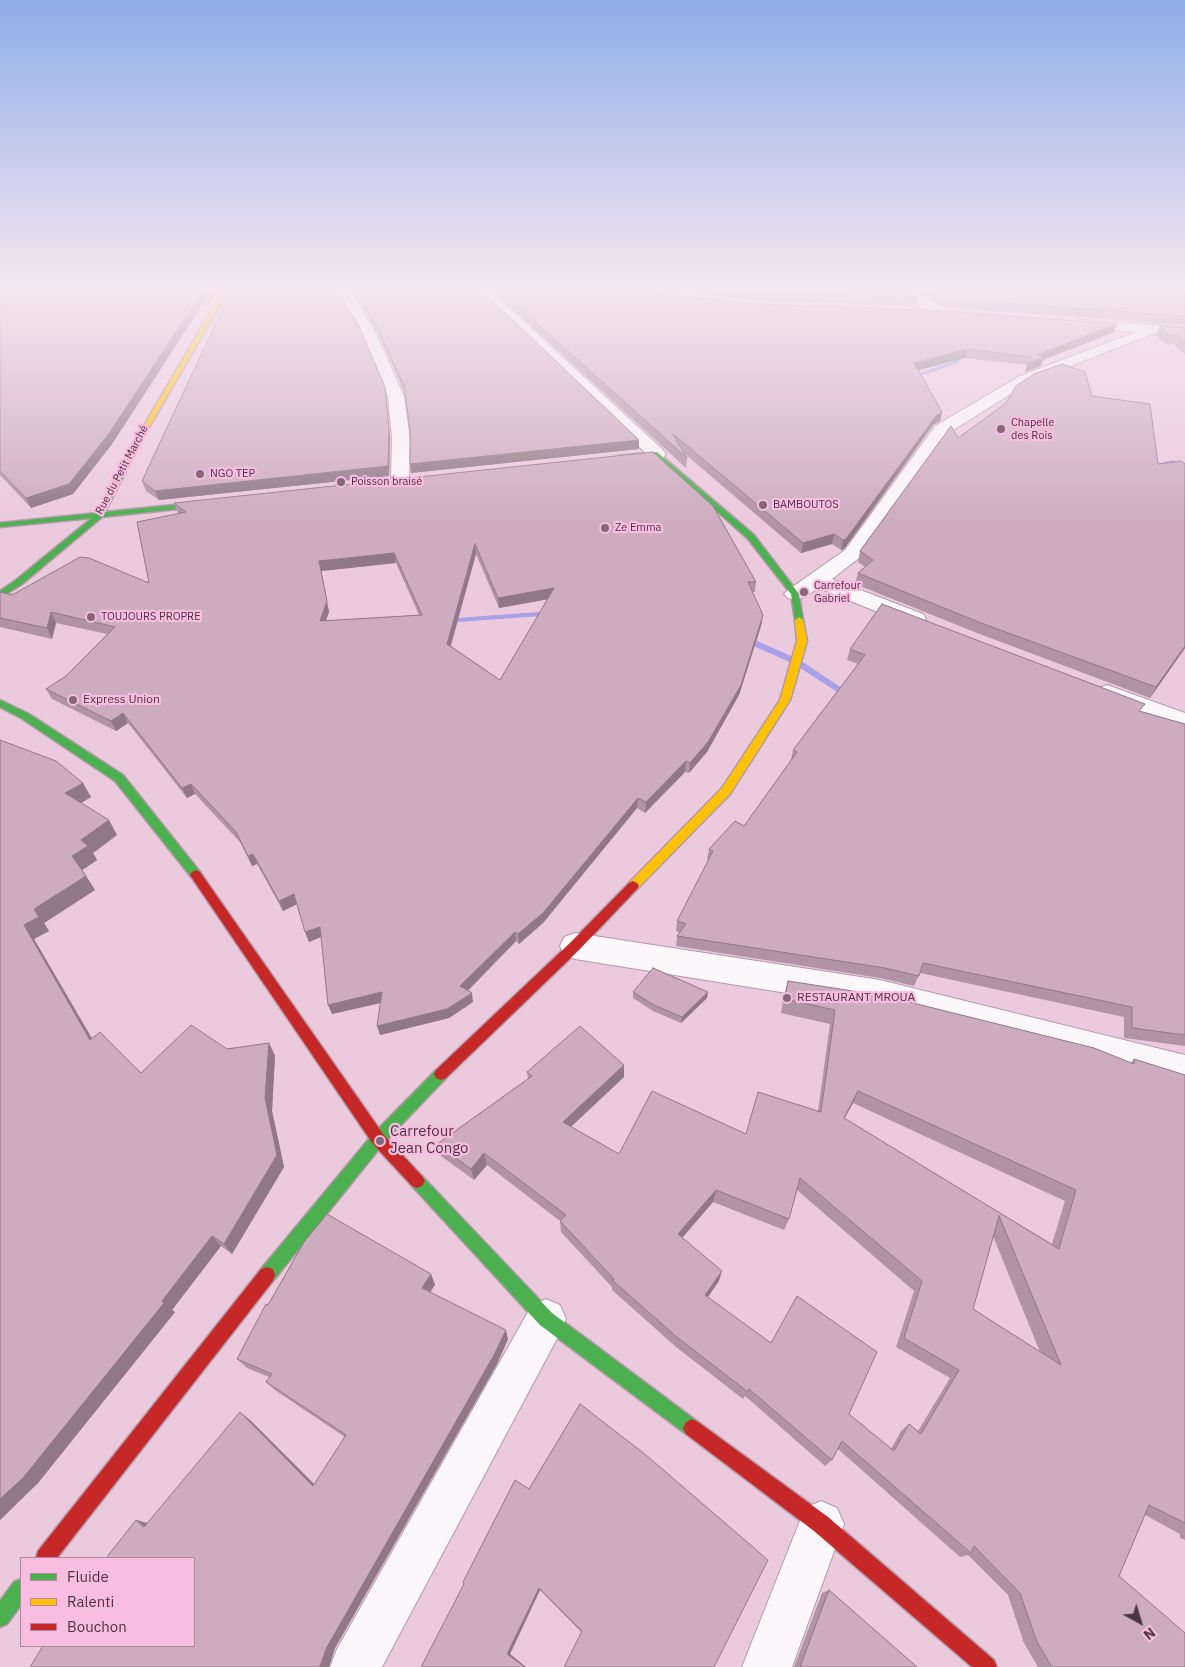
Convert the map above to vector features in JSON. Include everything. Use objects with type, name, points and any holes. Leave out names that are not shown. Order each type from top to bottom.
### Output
[{"type":"street","name":"Rue du Petit Marché","points":[[0,595],[19,582],[99,516],[154,412],[180,368]]},
{"type":"street","points":[[384,368],[396,396],[401,439],[400,481]]},
{"type":"street","points":[[47,1557],[247,1299],[378,1139],[454,1060],[575,946],[726,791],[784,700],[802,641],[794,594],[751,537],[657,454],[565,368]]},
{"type":"street","points":[[794,594],[817,580],[852,554],[938,434],[1025,379],[1055,368]]},
{"type":"street","points":[[608,459],[657,454]]},
{"type":"street","points":[[0,526],[225,501]]},
{"type":"street","points":[[817,580],[932,626]]},
{"type":"street","points":[[1086,684],[1185,722]]},
{"type":"street","points":[[0,703],[25,716],[119,778],[201,881],[378,1139],[546,1319],[821,1524],[987,1667]]},
{"type":"street","points":[[575,946],[880,994],[1185,1070]]},
{"type":"street","points":[[355,1667],[546,1319]]},
{"type":"street","points":[[767,1667],[821,1524]]},
{"type":"street","points":[[0,1617],[20,1590]]},
{"type":"building","points":[[0,368],[152,368],[108,435],[69,484],[26,498],[0,471]]},
{"type":"building","points":[[195,368],[377,368],[385,387],[389,430],[388,466],[155,491],[142,481]]},
{"type":"building","points":[[396,368],[563,368],[639,440],[410,464],[410,429],[404,386]]},
{"type":"building","points":[[587,368],[917,368],[942,412],[936,416],[846,539],[843,540],[834,534],[803,543],[673,434],[687,458]]},
{"type":"building","points":[[1051,368],[1073,368],[1085,372],[1092,396],[1150,404],[1158,464],[1181,461],[1185,464],[1185,646],[1156,687],[981,623],[858,573],[873,560],[860,551],[951,426],[958,438],[1006,403],[1016,386],[1034,374]]},
{"type":"building","points":[[653,452],[713,506],[756,582],[748,582],[763,615],[741,685],[708,742],[690,763],[686,761],[646,802],[638,798],[543,913],[518,934],[515,932],[460,986],[472,993],[447,1009],[377,1026],[382,992],[328,1005],[320,927],[305,932],[294,894],[279,901],[253,854],[248,856],[236,832],[191,784],[182,788],[123,713],[111,721],[46,689],[66,676],[115,627],[51,612],[47,628],[0,618],[0,592],[12,595],[80,557],[89,558],[149,583],[137,522],[186,512],[174,503]],"holes":[[[475,544],[498,598],[554,588],[500,680],[447,644]],[[394,553],[422,615],[320,621],[327,601],[319,561]]]},
{"type":"building","points":[[882,604],[1145,704],[1139,711],[1185,724],[1185,1035],[1132,1028],[1132,1007],[923,963],[919,976],[885,968],[677,936],[686,924],[677,921],[713,851],[709,849],[735,821],[744,826],[797,752],[793,750],[865,655],[850,649]]},
{"type":"building","points":[[0,740],[56,761],[83,783],[65,793],[109,820],[81,840],[88,846],[72,856],[86,876],[34,909],[39,917],[24,925],[90,1040],[100,1032],[141,1073],[191,1025],[227,1049],[269,1043],[265,1098],[277,1155],[224,1244],[212,1236],[162,1301],[164,1303],[23,1478],[0,1499]]},
{"type":"building","points":[[653,968],[708,992],[682,1017],[654,1005],[633,992]]},
{"type":"building","points":[[788,981],[885,996],[1094,1048],[1134,1064],[1134,1059],[1185,1075],[1185,1523],[1149,1505],[1119,1576],[1185,1633],[1185,1667],[1052,1667],[1037,1642],[1020,1593],[974,1546],[971,1553],[842,1441],[832,1460],[749,1389],[748,1392],[678,1338],[612,1280],[614,1279],[560,1221],[566,1215],[484,1153],[471,1169],[437,1144],[532,1076],[527,1072],[580,1026],[624,1065],[563,1122],[619,1154],[652,1091],[746,1134],[758,1092],[821,1112],[835,1010],[785,999]],"holes":[[[858,1091],[1076,1190],[1059,1249],[844,1118]],[[800,1178],[922,1281],[904,1338],[959,1370],[921,1434],[909,1424],[894,1451],[849,1414],[877,1352],[797,1296],[771,1343],[705,1295],[722,1271],[678,1234],[716,1190],[789,1219]],[[999,1216],[1061,1365],[973,1309]]]},
{"type":"building","points":[[327,1214],[431,1274],[422,1288],[506,1330],[494,1355],[327,1647],[320,1667],[30,1667],[42,1647],[195,1647],[195,1557],[107,1557],[136,1520],[144,1527],[240,1412],[313,1486],[346,1435],[266,1382],[272,1374],[237,1359],[266,1304],[268,1305],[304,1242]]},
{"type":"building","points":[[580,1404],[646,1455],[768,1560],[714,1667],[564,1667],[582,1631],[539,1588],[507,1654],[525,1667],[421,1667],[515,1480],[529,1489]]},
{"type":"building","points":[[829,1590],[917,1667],[800,1667]]},
{"type":"waterway","points":[[909,378],[940,368]]},
{"type":"waterway","points":[[1155,465],[1173,462],[1185,466]]},
{"type":"waterway","points":[[444,621],[552,613]]},
{"type":"waterway","points":[[743,638],[797,662],[851,697]]},
{"type":"traffic: fast","points":[[0,595],[19,582],[99,516],[141,436]]},
{"type":"traffic: fast","points":[[618,458],[657,454],[751,537],[795,594],[799,620]]},
{"type":"traffic: fast","points":[[0,525],[213,503]]},
{"type":"traffic: fast","points":[[0,703],[25,716],[119,778],[196,875]]},
{"type":"traffic: fast","points":[[267,1275],[378,1139],[441,1074]]},
{"type":"traffic: fast","points":[[417,1181],[546,1319],[692,1428]]},
{"type":"traffic: fast","points":[[0,1617],[20,1590]]},
{"type":"traffic: slow","points":[[141,436],[181,368]]},
{"type":"traffic: slow","points":[[633,886],[726,791],[785,700],[802,641],[799,620]]},
{"type":"traffic: jam","points":[[196,875],[378,1139],[417,1181]]},
{"type":"traffic: jam","points":[[441,1074],[575,946],[633,886]]},
{"type":"traffic: jam","points":[[46,1557],[267,1275]]},
{"type":"traffic: jam","points":[[692,1428],[821,1524],[987,1667]]},
{"type":"place","name":"Chapelle des Rois","points":[[1001,429]]},
{"type":"place","name":"NGO TEP","points":[[200,474]]},
{"type":"place","name":"Poisson braisé","points":[[341,482]]},
{"type":"place","name":"BAMBOUTOS","points":[[763,505]]},
{"type":"place","name":"Ze Emma","points":[[605,528]]},
{"type":"place","name":"Carrefour Gabriel","points":[[804,592]]},
{"type":"place","name":"TOUJOURS PROPRE","points":[[91,617]]},
{"type":"place","name":"Express Union","points":[[73,700]]},
{"type":"place","name":"RESTAURANT MROUA","points":[[787,998]]},
{"type":"place","name":"Carrefour Jean Congo","points":[[380,1141]]}]
